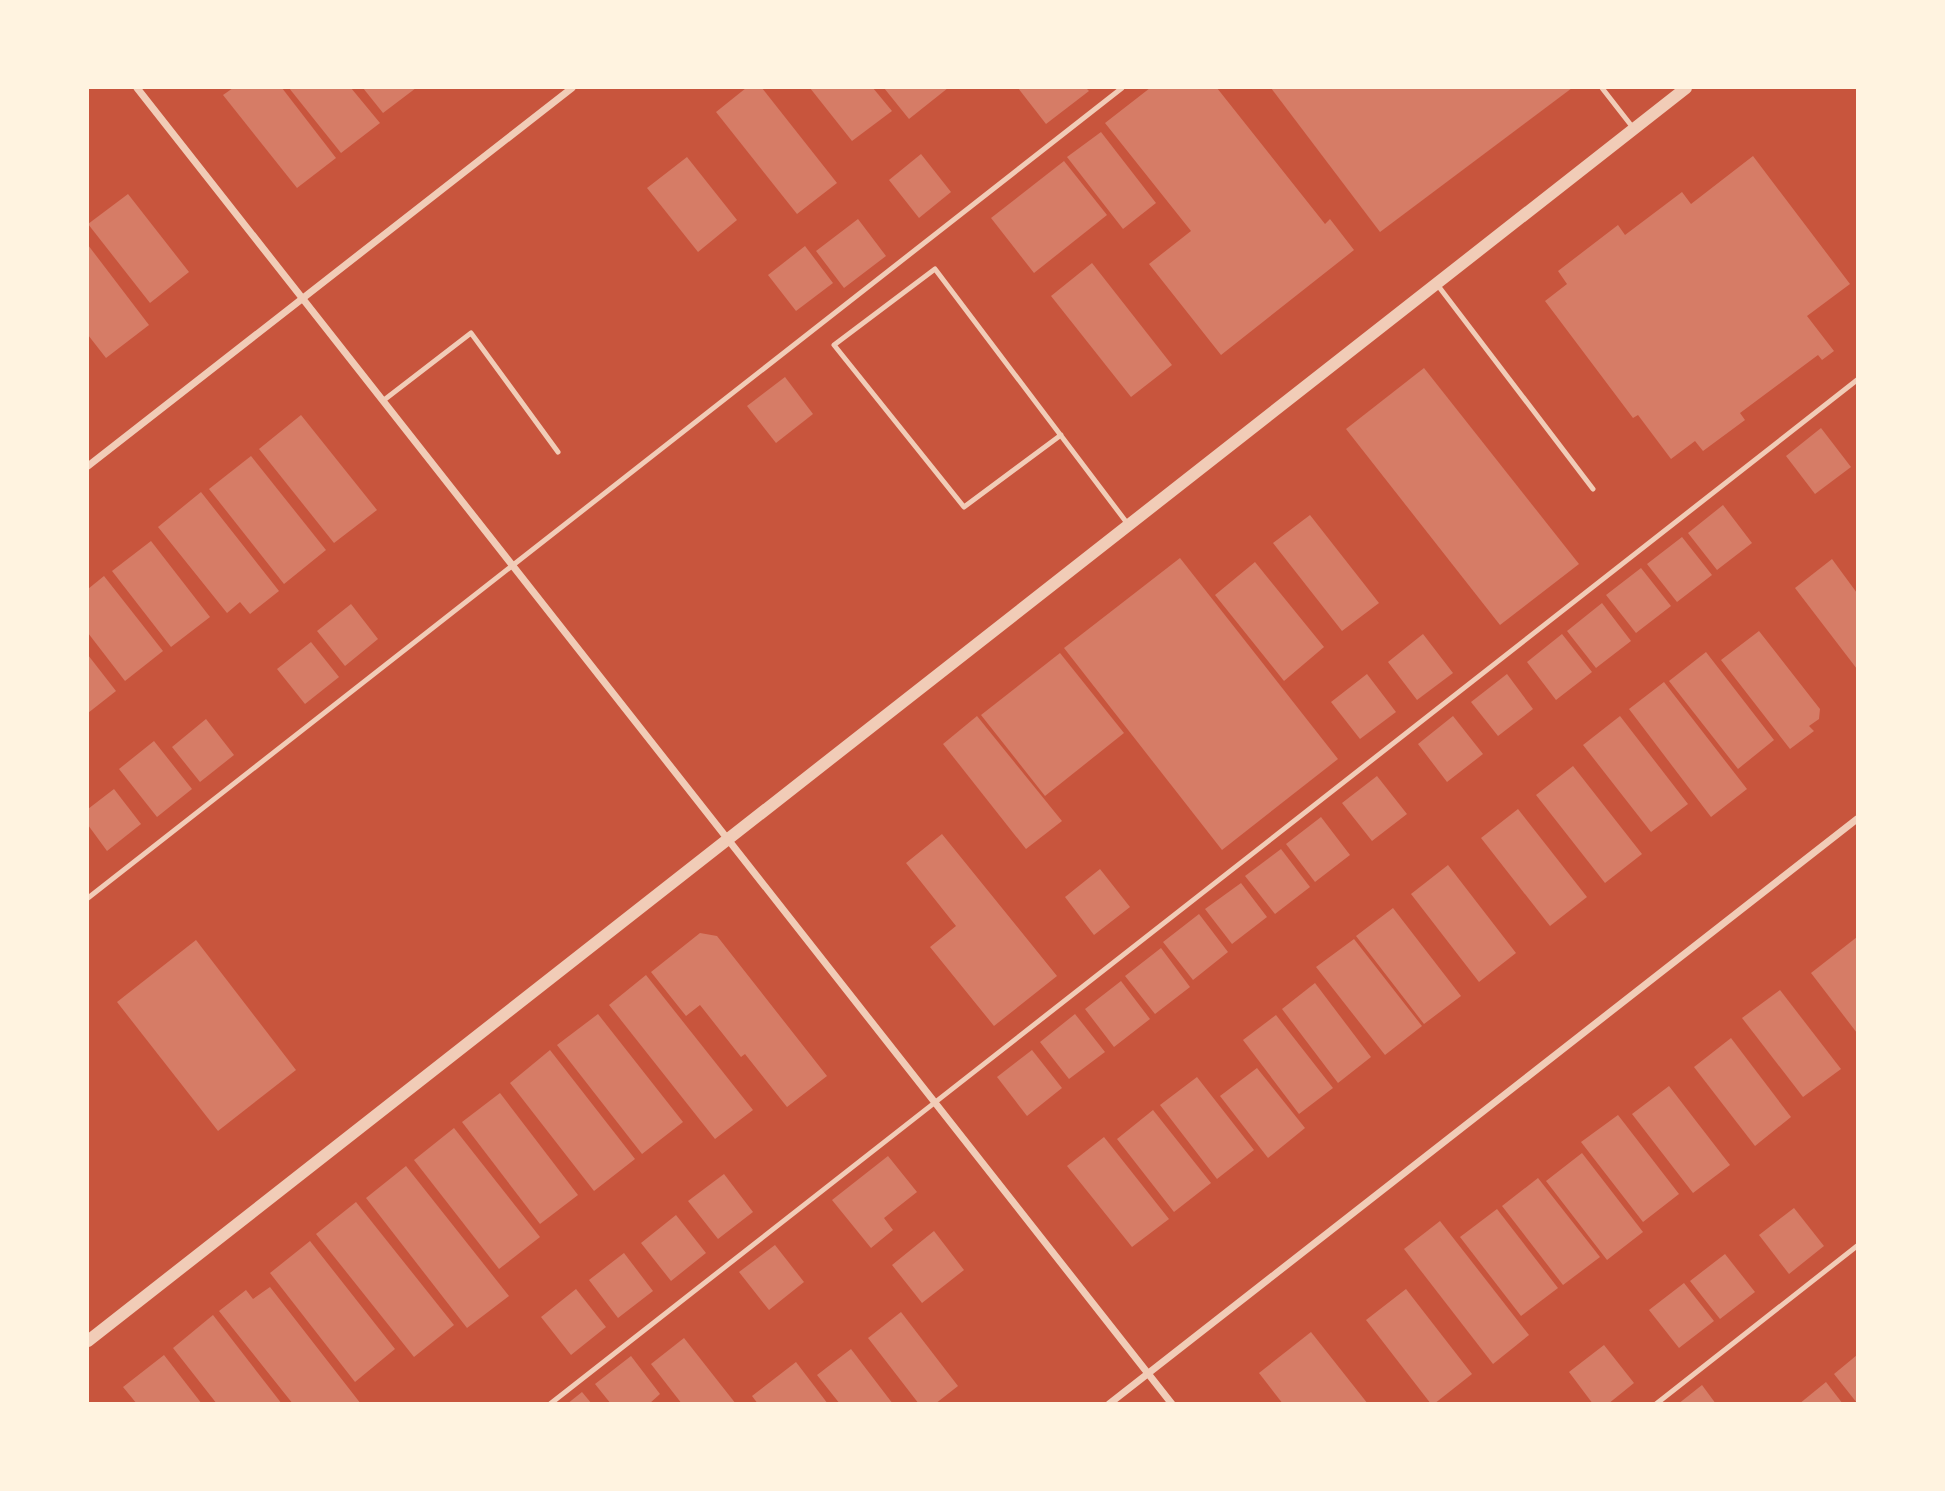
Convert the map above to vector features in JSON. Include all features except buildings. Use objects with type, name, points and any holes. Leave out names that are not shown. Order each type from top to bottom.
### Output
[{"type":"street","points":[[138,88],[1172,1404]]},
{"type":"street","points":[[88,466],[572,88]]},
{"type":"street","points":[[88,1341],[1686,88]]},
{"type":"street","points":[[1109,1404],[1857,819]]},
{"type":"lane","points":[[88,898],[1122,88]]},
{"type":"lane","points":[[1602,88],[1634,128]]},
{"type":"lane","points":[[1061,435],[964,507],[834,345],[935,268],[1061,435],[1128,524]]},
{"type":"lane","points":[[1436,283],[1593,489]]},
{"type":"lane","points":[[384,400],[471,333],[558,452]]},
{"type":"lane","points":[[551,1404],[1857,380]]},
{"type":"lane","points":[[1656,1404],[1857,1246]]}]
